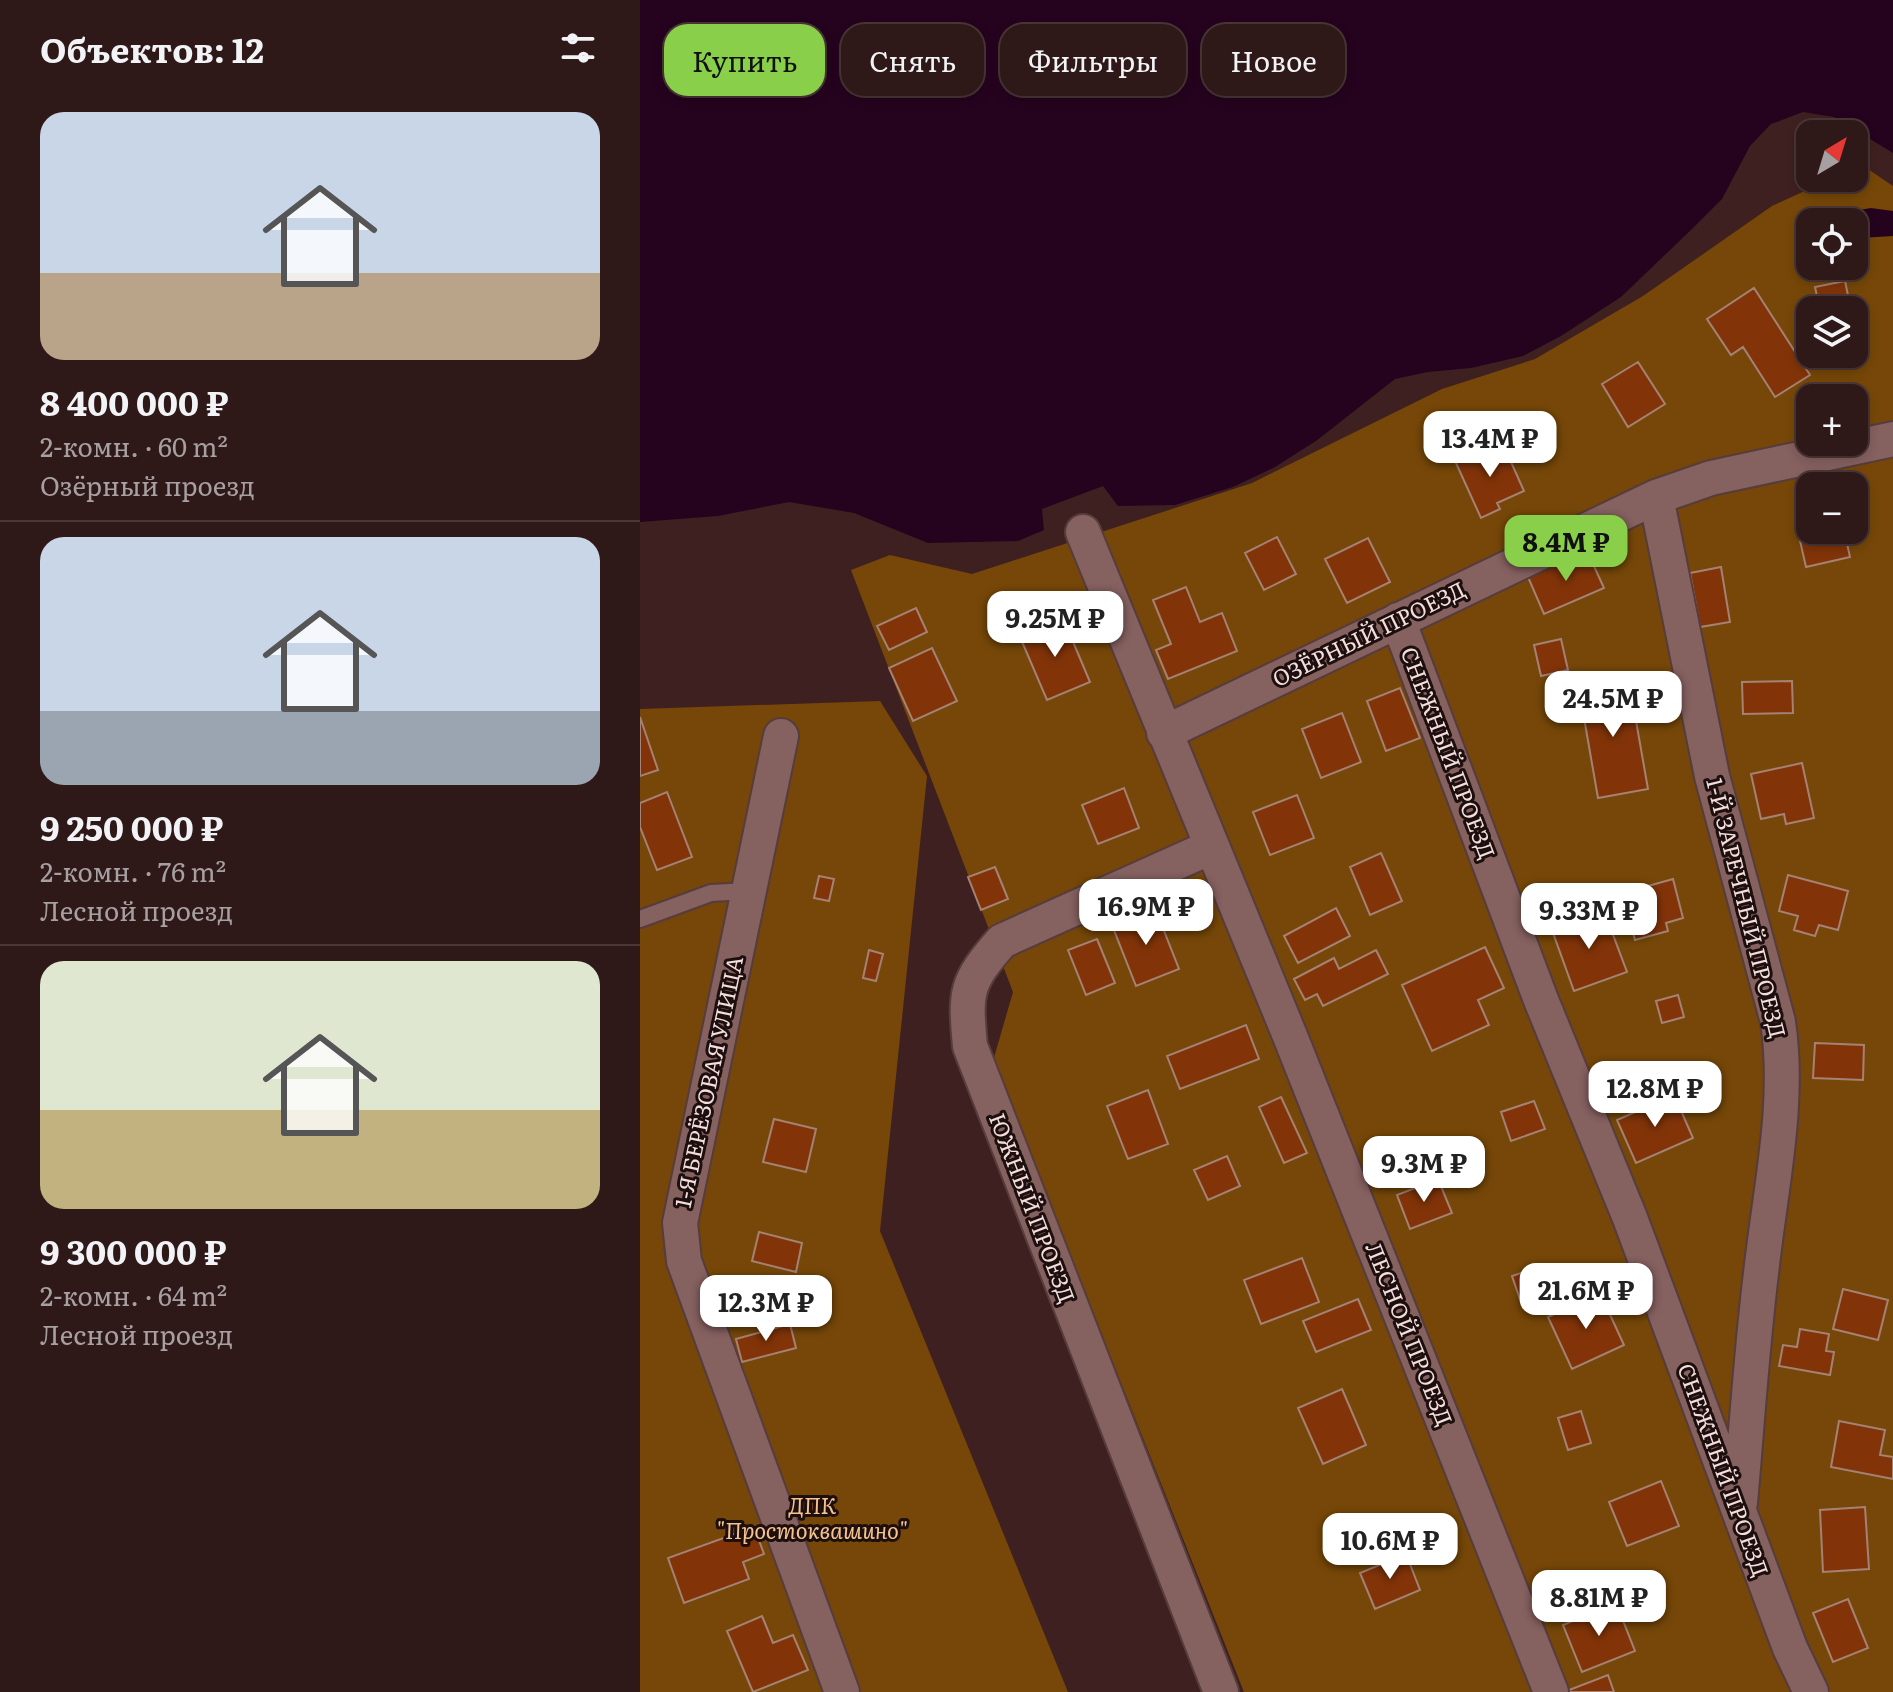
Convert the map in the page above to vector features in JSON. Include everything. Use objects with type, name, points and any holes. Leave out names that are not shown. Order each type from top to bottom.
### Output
[{"type":"street","name":"ОЗЁРНЫЙ ПРОЕЗД","points":[[1164,733],[1656,497],[1711,478],[1893,439]]},
{"type":"street","name":"1-Й ЗАРЕЧНЫЙ ПРОЕЗД","points":[[1656,497],[1712,776],[1778,1022],[1783,1059],[1782,1096],[1758,1298],[1739,1514]]},
{"type":"street","name":"ЛЕСНОЙ ПРОЕЗД","points":[[1083,532],[1290,1036],[1551,1692]]},
{"type":"street","name":"СНЕЖНЫЙ ПРОЕЗД","points":[[1398,620],[1541,1000],[1630,1218],[1790,1648],[1811,1692]]},
{"type":"street","name":"1-Я БЕРЁЗОВАЯ УЛИЦА","points":[[781,736],[680,1223],[684,1261],[842,1692]]},
{"type":"street","name":"ЮЖНЫЙ ПРОЕЗД","points":[[1211,847],[1002,941],[978,969],[966,1002],[970,1046],[1221,1692]]},
{"type":"lane","points":[[640,919],[711,893],[748,891]]},
{"type":"green space","points":[[1868,169],[1893,186],[1893,1692],[1244,1692],[993,1061],[1013,992],[851,570],[890,555],[972,574],[1252,483],[1442,389],[1535,359],[1643,296],[1772,206],[1802,192],[1868,192]]},
{"type":"green space","name":"ДПК \"Простоквашино\"","points":[[880,701],[927,776],[880,1231],[1068,1692],[640,1692],[640,709]]},
{"type":"shaded area","points":[[640,0],[1893,0],[1893,153],[1868,138],[1868,120],[1839,120],[1803,112],[1771,124],[1750,146],[1722,199],[1621,297],[1561,336],[1523,356],[1471,368],[1395,379],[1316,441],[1275,467],[1233,487],[1175,505],[1118,506],[1103,486],[1042,509],[1044,530],[1018,541],[928,543],[854,513],[789,502],[718,516],[640,522]]},
{"type":"shaded area","points":[[1868,208],[1893,211],[1893,236],[1868,237]]},
{"type":"building","points":[[1845,281],[1848,296],[1817,296],[1815,287]]},
{"type":"building","points":[[1754,288],[1796,353],[1796,368],[1805,368],[1810,375],[1775,397],[1743,347],[1731,355],[1707,319]]},
{"type":"building","points":[[1638,362],[1665,404],[1628,427],[1602,384]]},
{"type":"building","points":[[1502,442],[1524,491],[1497,503],[1500,509],[1481,518],[1456,463]]},
{"type":"building","points":[[1277,537],[1296,574],[1264,590],[1245,553]]},
{"type":"building","points":[[1368,538],[1390,582],[1347,603],[1325,559]]},
{"type":"building","points":[[1801,544],[1847,544],[1850,557],[1806,567]]},
{"type":"building","points":[[1587,551],[1604,588],[1544,614],[1528,577]]},
{"type":"building","points":[[1721,567],[1730,622],[1700,627],[1690,573]]},
{"type":"building","points":[[1186,587],[1200,622],[1222,613],[1237,651],[1168,679],[1156,650],[1171,644],[1153,600]]},
{"type":"building","points":[[916,608],[927,632],[889,650],[877,626]]},
{"type":"building","points":[[1063,618],[1090,682],[1047,700],[1020,637]]},
{"type":"building","points":[[1561,639],[1568,670],[1541,676],[1534,645]]},
{"type":"building","points":[[932,648],[957,701],[913,721],[889,668]]},
{"type":"building","points":[[1629,681],[1648,789],[1598,798],[1579,689]]},
{"type":"building","points":[[1792,681],[1793,713],[1743,714],[1742,682]]},
{"type":"building","points":[[1400,688],[1420,738],[1386,751],[1367,701]]},
{"type":"building","points":[[1342,713],[1361,762],[1321,778],[1302,729]]},
{"type":"building","points":[[640,717],[658,770],[640,776]]},
{"type":"building","points":[[1802,763],[1814,818],[1786,824],[1784,814],[1761,819],[1751,774]]},
{"type":"building","points":[[1124,788],[1139,828],[1098,844],[1082,805]]},
{"type":"building","points":[[667,792],[692,857],[657,870],[640,827],[640,803]]},
{"type":"building","points":[[1297,795],[1314,838],[1270,855],[1253,812]]},
{"type":"building","points":[[1381,853],[1402,901],[1370,915],[1350,867]]},
{"type":"building","points":[[995,867],[1008,899],[981,910],[968,877]]},
{"type":"building","points":[[1788,875],[1848,891],[1838,930],[1819,925],[1815,936],[1794,930],[1798,916],[1779,911]]},
{"type":"building","points":[[819,876],[834,879],[829,901],[814,898]]},
{"type":"building","points":[[1673,879],[1683,918],[1666,923],[1668,931],[1635,940],[1623,893]]},
{"type":"building","points":[[1155,908],[1179,969],[1136,986],[1112,925]]},
{"type":"building","points":[[1336,908],[1350,936],[1298,963],[1284,936]]},
{"type":"building","points":[[1604,911],[1627,972],[1574,991],[1552,930]]},
{"type":"building","points":[[1097,939],[1115,983],[1086,995],[1068,950]]},
{"type":"building","points":[[1485,947],[1504,988],[1478,1000],[1489,1025],[1432,1051],[1402,985]]},
{"type":"building","points":[[869,950],[883,954],[876,981],[863,978]]},
{"type":"building","points":[[1376,950],[1388,974],[1323,1006],[1317,994],[1305,1000],[1294,979],[1334,958],[1339,969]]},
{"type":"building","points":[[1678,995],[1684,1017],[1662,1023],[1656,1001]]},
{"type":"building","points":[[1246,1025],[1259,1059],[1180,1089],[1167,1056]]},
{"type":"building","points":[[1815,1043],[1864,1045],[1863,1080],[1813,1078]]},
{"type":"building","points":[[1148,1090],[1168,1144],[1128,1159],[1107,1106]]},
{"type":"building","points":[[1674,1095],[1693,1138],[1636,1163],[1617,1120]]},
{"type":"building","points":[[1281,1097],[1307,1153],[1284,1163],[1259,1107]]},
{"type":"building","points":[[1534,1101],[1545,1129],[1511,1141],[1501,1112]]},
{"type":"building","points":[[774,1119],[816,1129],[806,1172],[763,1162]]},
{"type":"building","points":[[1227,1156],[1240,1186],[1208,1200],[1194,1170]]},
{"type":"building","points":[[1438,1179],[1452,1213],[1410,1229],[1397,1195]]},
{"type":"building","points":[[759,1232],[802,1243],[796,1272],[752,1261]]},
{"type":"building","points":[[1302,1258],[1319,1302],[1261,1324],[1244,1280]]},
{"type":"building","points":[[1544,1265],[1555,1298],[1523,1308],[1512,1276]]},
{"type":"building","points":[[1843,1289],[1888,1300],[1878,1340],[1833,1329]]},
{"type":"building","points":[[1600,1293],[1624,1345],[1572,1369],[1548,1317]]},
{"type":"building","points":[[1358,1299],[1371,1330],[1316,1352],[1303,1321]]},
{"type":"building","points":[[790,1324],[796,1348],[742,1362],[736,1339]]},
{"type":"building","points":[[1800,1329],[1829,1334],[1826,1351],[1834,1352],[1830,1375],[1779,1366],[1783,1345],[1797,1347]]},
{"type":"building","points":[[1342,1389],[1366,1445],[1323,1464],[1298,1408]]},
{"type":"building","points":[[1581,1411],[1591,1443],[1568,1450],[1558,1418]]},
{"type":"building","points":[[1839,1421],[1885,1430],[1880,1455],[1893,1457],[1893,1479],[1831,1467]]},
{"type":"building","points":[[1661,1481],[1679,1526],[1627,1546],[1609,1502]]},
{"type":"building","points":[[1865,1507],[1869,1569],[1823,1572],[1820,1510]]},
{"type":"building","points":[[754,1527],[764,1554],[743,1562],[749,1579],[684,1603],[668,1558]]},
{"type":"building","points":[[1406,1554],[1420,1590],[1375,1609],[1360,1573]]},
{"type":"building","points":[[1848,1599],[1868,1648],[1833,1662],[1813,1613]]},
{"type":"building","points":[[1616,1603],[1635,1651],[1582,1672],[1563,1625]]},
{"type":"building","points":[[762,1616],[773,1643],[793,1635],[808,1670],[753,1692],[727,1631]]},
{"type":"building","points":[[1608,1675],[1614,1692],[1569,1690]]}]
